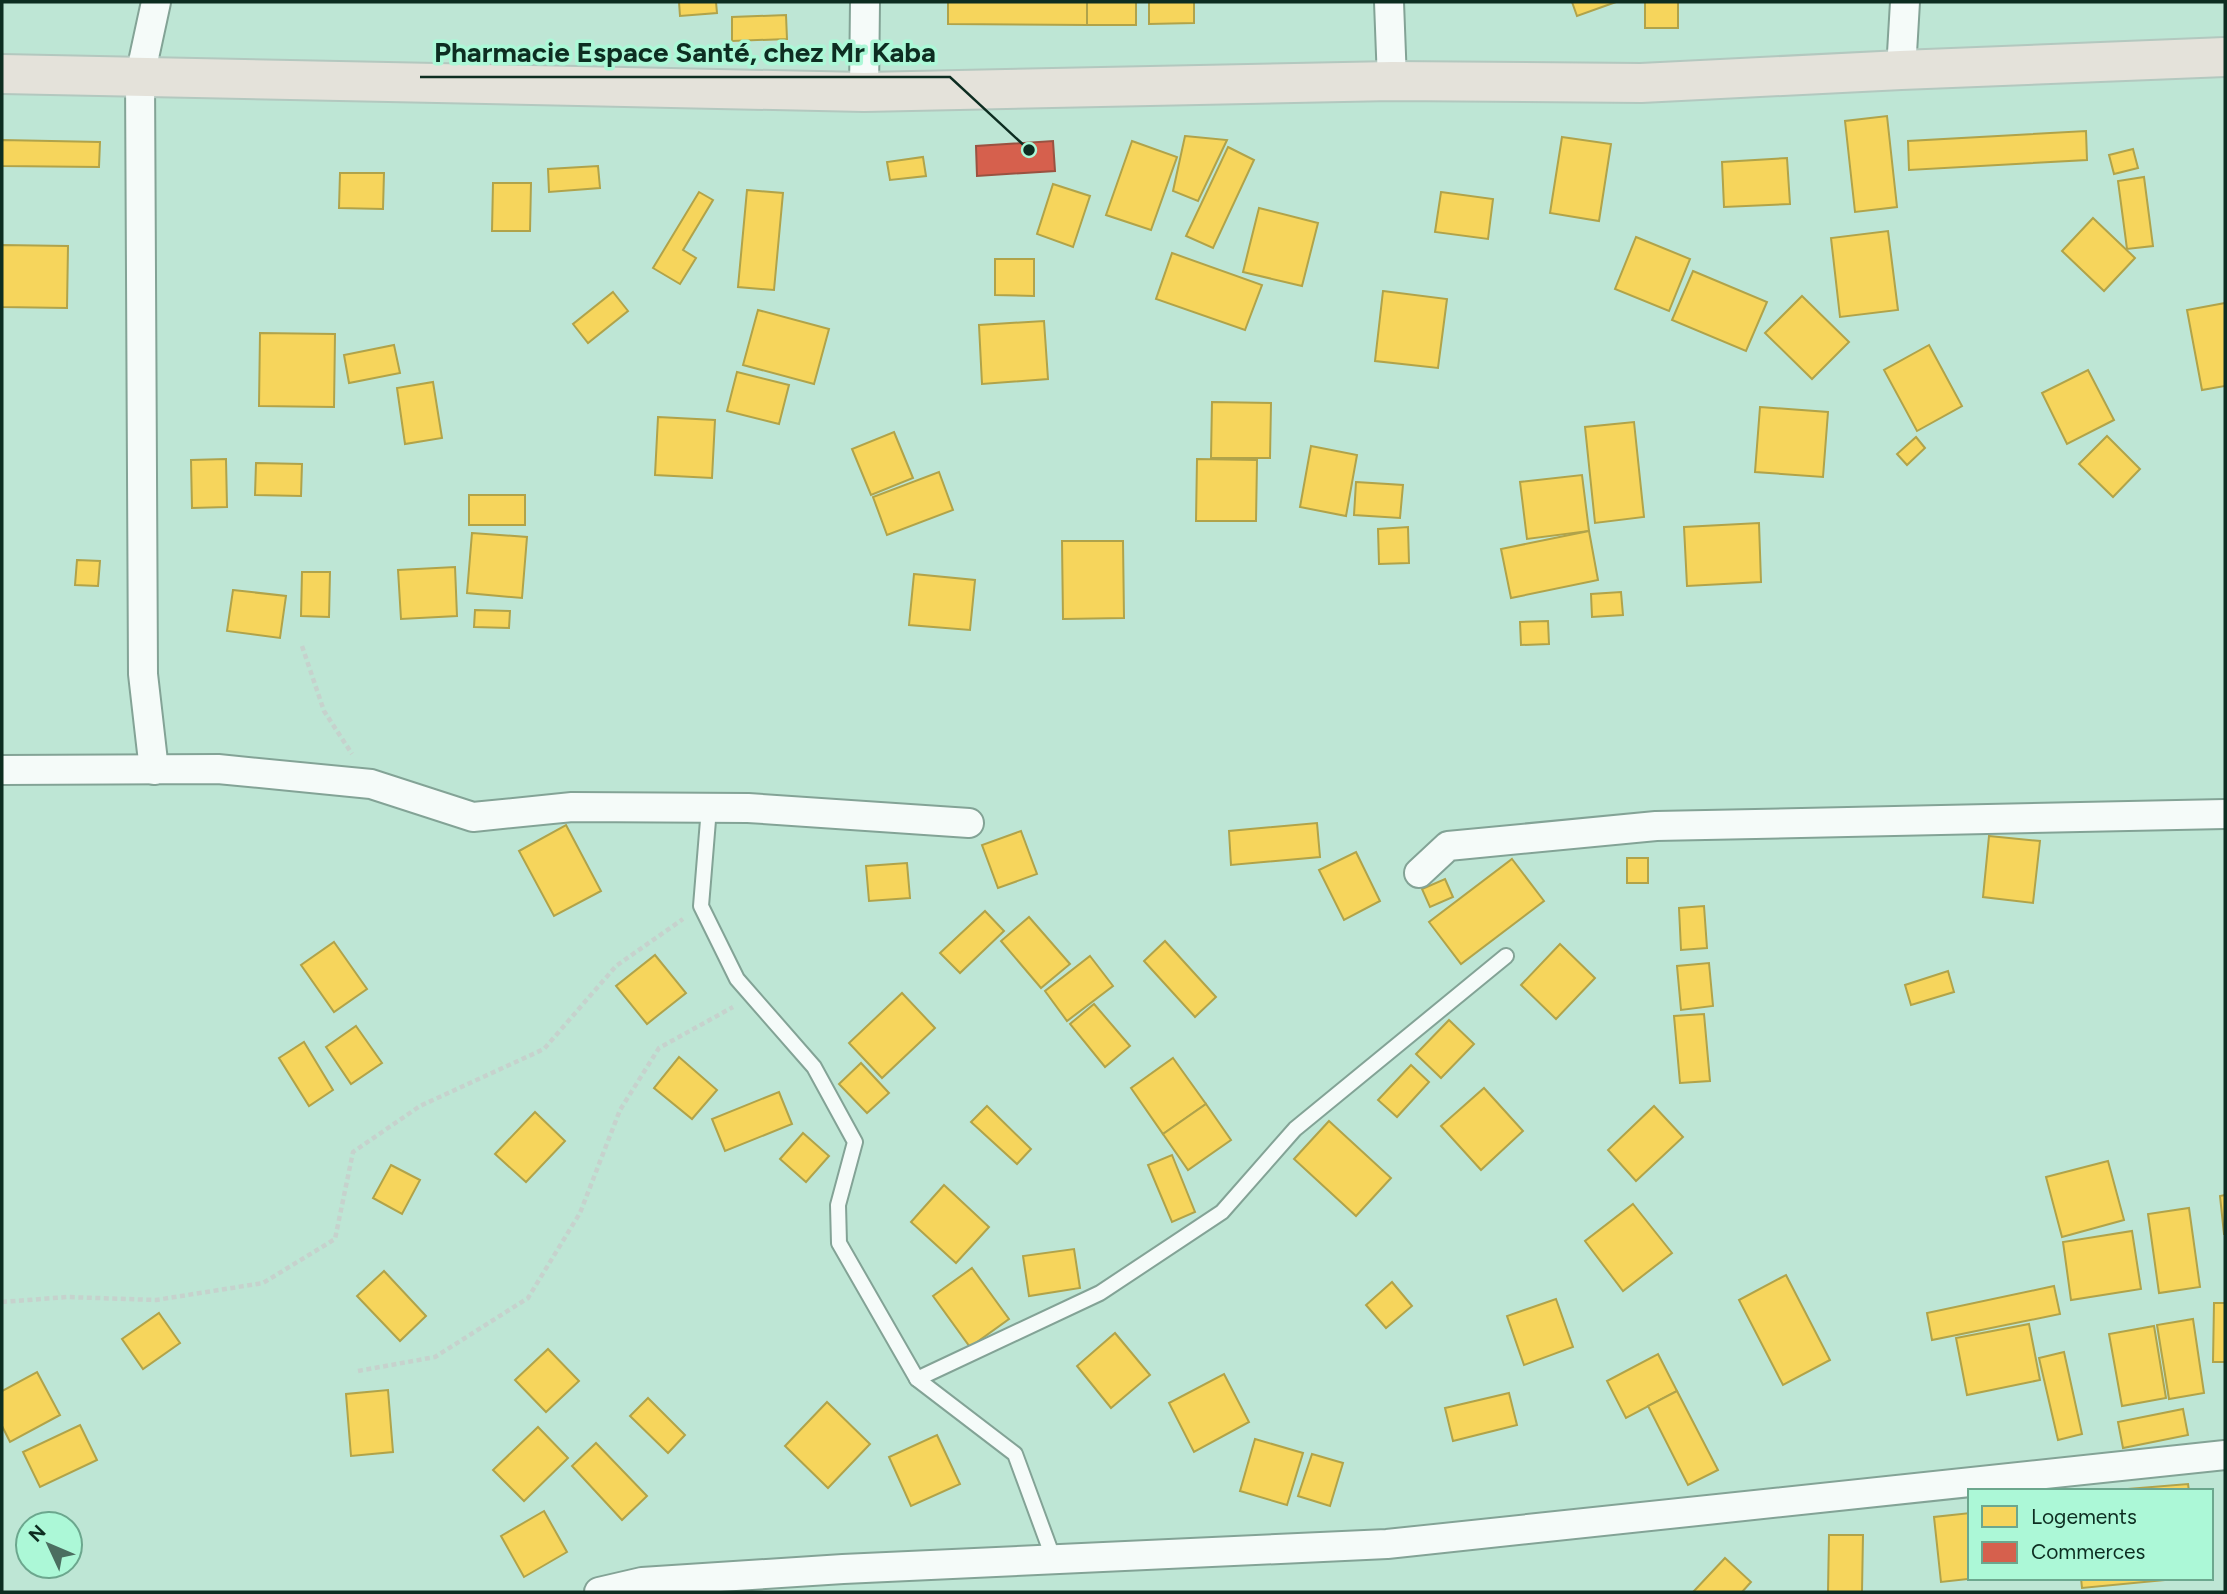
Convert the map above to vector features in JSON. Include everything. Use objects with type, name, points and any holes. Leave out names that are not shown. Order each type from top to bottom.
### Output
[{"type":"highway","points":[[2,75],[864,92],[1392,81],[1641,83],[2225,57]]},
{"type":"street","points":[[154,770],[143,674],[141,76],[156,2]]},
{"type":"street","points":[[864,92],[865,2]]},
{"type":"street","points":[[1389,2],[1392,81]]},
{"type":"street","points":[[1901,70],[1905,2]]},
{"type":"street","points":[[2,770],[218,769],[371,784],[473,817],[572,807],[748,808],[969,822]]},
{"type":"street","points":[[1419,873],[1448,846],[1656,825],[2225,814]]},
{"type":"street","points":[[598,1592],[843,1569],[1387,1544],[2225,1455]]},
{"type":"lane","points":[[709,808],[701,906],[737,979],[814,1067],[855,1142],[838,1205],[839,1243],[917,1379],[1015,1454],[1054,1560]]},
{"type":"lane","points":[[917,1379],[1100,1293],[1222,1212],[1295,1129],[1506,956]]},
{"type":"path","points":[[302,646],[324,711],[371,784]]},
{"type":"path","points":[[2,1302],[67,1297],[156,1300],[262,1283],[335,1238],[353,1152],[419,1105],[544,1049],[616,967],[701,906]]},
{"type":"path","points":[[358,1371],[435,1357],[528,1298],[580,1213],[620,1110],[659,1048],[752,996]]},
{"type":"building: Logements","points":[[679,2],[716,2],[717,13],[680,16]]},
{"type":"building: Logements","points":[[948,2],[1087,2],[1087,25],[948,24]]},
{"type":"building: Logements","points":[[1087,2],[1136,2],[1136,25],[1087,25]]},
{"type":"building: Logements","points":[[1149,2],[1194,2],[1194,23],[1149,24]]},
{"type":"building: Logements","points":[[1572,2],[1616,2],[1577,16]]},
{"type":"building: Logements","points":[[1645,2],[1678,2],[1678,28],[1645,28]]},
{"type":"building: Logements","points":[[786,15],[787,39],[732,41],[732,17]]},
{"type":"building: Logements","points":[[1887,116],[1897,207],[1855,212],[1845,121]]},
{"type":"building: Logements","points":[[2086,131],[2087,160],[1909,170],[1908,141]]},
{"type":"building: Logements","points":[[1185,136],[1227,140],[1198,201],[1173,191]]},
{"type":"building: Logements","points":[[1562,137],[1611,144],[1599,221],[1550,213]]},
{"type":"building: Logements","points":[[2,140],[100,142],[99,167],[2,166]]},
{"type":"building: Logements","points":[[1132,141],[1177,157],[1151,230],[1106,215]]},
{"type":"building: Logements","points":[[1228,147],[1254,160],[1213,248],[1186,236]]},
{"type":"building: Logements","points":[[2133,149],[2138,168],[2114,174],[2109,155]]},
{"type":"building: Logements","points":[[923,157],[926,176],[890,180],[887,162]]},
{"type":"building: Logements","points":[[1787,158],[1790,204],[1724,207],[1722,162]]},
{"type":"building: Logements","points":[[598,166],[600,188],[549,192],[548,169]]},
{"type":"building: Logements","points":[[340,173],[384,173],[383,209],[339,208]]},
{"type":"building: Logements","points":[[2144,177],[2153,246],[2127,249],[2118,181]]},
{"type":"building: Logements","points":[[493,183],[531,183],[530,231],[492,231]]},
{"type":"building: Logements","points":[[1053,184],[1090,196],[1073,247],[1037,234]]},
{"type":"building: Logements","points":[[747,190],[783,193],[774,290],[738,287]]},
{"type":"building: Logements","points":[[699,192],[713,200],[683,250],[696,258],[680,284],[653,268]]},
{"type":"building: Logements","points":[[1441,192],[1493,199],[1488,239],[1435,232]]},
{"type":"building: Logements","points":[[1259,208],[1318,223],[1302,286],[1243,272]]},
{"type":"building: Logements","points":[[2093,218],[2135,258],[2104,291],[2062,251]]},
{"type":"building: Logements","points":[[1888,231],[1898,310],[1840,317],[1831,238]]},
{"type":"building: Logements","points":[[1636,237],[1690,259],[1669,311],[1615,289]]},
{"type":"building: Logements","points":[[2,245],[68,246],[67,308],[2,307]]},
{"type":"building: Logements","points":[[1172,253],[1262,285],[1245,330],[1156,299]]},
{"type":"building: Logements","points":[[995,259],[1034,259],[1034,296],[995,295]]},
{"type":"building: Logements","points":[[1693,271],[1767,302],[1746,351],[1672,320]]},
{"type":"building: Logements","points":[[1383,291],[1447,299],[1438,368],[1375,361]]},
{"type":"building: Logements","points":[[613,292],[628,311],[588,343],[573,324]]},
{"type":"building: Logements","points":[[1802,296],[1849,342],[1812,379],[1765,333]]},
{"type":"building: Logements","points":[[2225,303],[2225,386],[2202,390],[2187,310]]},
{"type":"building: Logements","points":[[758,310],[829,329],[814,384],[743,365]]},
{"type":"building: Logements","points":[[1044,321],[1048,379],[982,384],[979,325]]},
{"type":"building: Logements","points":[[260,333],[335,334],[334,407],[259,406]]},
{"type":"building: Logements","points":[[394,345],[400,373],[349,383],[344,355]]},
{"type":"building: Logements","points":[[1929,345],[1962,406],[1917,431],[1884,370]]},
{"type":"building: Logements","points":[[2088,370],[2114,420],[2067,444],[2042,393]]},
{"type":"building: Logements","points":[[737,372],[789,385],[779,424],[727,411]]},
{"type":"building: Logements","points":[[433,382],[442,438],[405,444],[397,388]]},
{"type":"building: Logements","points":[[1212,402],[1271,403],[1270,458],[1211,458]]},
{"type":"building: Logements","points":[[1760,407],[1828,412],[1823,477],[1755,472]]},
{"type":"building: Logements","points":[[658,417],[715,420],[712,478],[655,475]]},
{"type":"building: Logements","points":[[1634,422],[1644,517],[1595,523],[1585,427]]},
{"type":"building: Logements","points":[[894,432],[913,478],[871,495],[852,449]]},
{"type":"building: Logements","points":[[2107,436],[2140,469],[2113,497],[2079,464]]},
{"type":"building: Logements","points":[[1916,437],[1925,448],[1907,465],[1897,454]]},
{"type":"building: Logements","points":[[1311,446],[1357,455],[1346,516],[1300,507]]},
{"type":"building: Logements","points":[[226,459],[227,507],[192,508],[191,460]]},
{"type":"building: Logements","points":[[1197,459],[1257,460],[1256,521],[1196,521]]},
{"type":"building: Logements","points":[[256,463],[302,464],[301,496],[255,495]]},
{"type":"building: Logements","points":[[939,472],[953,510],[887,535],[873,497]]},
{"type":"building: Logements","points":[[1582,475],[1589,531],[1527,539],[1520,482]]},
{"type":"building: Logements","points":[[1356,482],[1403,485],[1400,518],[1354,515]]},
{"type":"building: Logements","points":[[469,495],[525,495],[525,525],[469,525]]},
{"type":"building: Logements","points":[[1759,523],[1761,582],[1687,586],[1684,527]]},
{"type":"building: Logements","points":[[1408,527],[1409,563],[1379,564],[1378,529]]},
{"type":"building: Logements","points":[[1589,531],[1598,580],[1511,598],[1501,549]]},
{"type":"building: Logements","points":[[472,533],[527,537],[522,598],[467,593]]},
{"type":"building: Logements","points":[[1062,541],[1123,541],[1124,618],[1063,619]]},
{"type":"building: Logements","points":[[77,560],[100,561],[98,586],[75,585]]},
{"type":"building: Logements","points":[[455,567],[457,616],[401,619],[398,570]]},
{"type":"building: Logements","points":[[302,572],[330,572],[329,617],[301,616]]},
{"type":"building: Logements","points":[[914,574],[975,580],[970,630],[909,625]]},
{"type":"building: Logements","points":[[233,590],[286,596],[280,638],[227,631]]},
{"type":"building: Logements","points":[[1621,592],[1623,615],[1592,617],[1591,594]]},
{"type":"building: Logements","points":[[475,610],[510,611],[509,628],[474,627]]},
{"type":"building: Logements","points":[[1548,621],[1549,644],[1521,645],[1520,622]]},
{"type":"building: Logements","points":[[1317,823],[1320,857],[1231,865],[1229,831]]},
{"type":"building: Logements","points":[[566,825],[601,891],[554,916],[519,851]]},
{"type":"building: Logements","points":[[1021,831],[1037,874],[998,888],[982,845]]},
{"type":"building: Logements","points":[[1989,836],[2040,841],[2033,903],[1983,897]]},
{"type":"building: Logements","points":[[1356,852],[1380,901],[1344,920],[1319,870]]},
{"type":"building: Logements","points":[[1627,858],[1648,858],[1648,883],[1627,883]]},
{"type":"building: Logements","points":[[1512,859],[1544,901],[1461,964],[1429,922]]},
{"type":"building: Logements","points":[[907,863],[910,898],[869,901],[866,866]]},
{"type":"building: Logements","points":[[1445,879],[1453,897],[1430,907],[1422,889]]},
{"type":"building: Logements","points":[[1704,906],[1707,948],[1681,950],[1679,908]]},
{"type":"building: Logements","points":[[985,911],[1004,931],[960,973],[940,953]]},
{"type":"building: Logements","points":[[1029,917],[1070,964],[1041,988],[1001,941]]},
{"type":"building: Logements","points":[[1165,941],[1216,997],[1195,1017],[1144,961]]},
{"type":"building: Logements","points":[[334,942],[367,989],[334,1012],[301,965]]},
{"type":"building: Logements","points":[[1560,944],[1595,978],[1556,1019],[1521,985]]},
{"type":"building: Logements","points":[[655,955],[686,993],[647,1024],[616,986]]},
{"type":"building: Logements","points":[[1090,956],[1113,986],[1067,1021],[1045,991]]},
{"type":"building: Logements","points":[[1709,963],[1713,1006],[1681,1010],[1677,966]]},
{"type":"building: Logements","points":[[1948,971],[1954,992],[1911,1005],[1905,985]]},
{"type":"building: Logements","points":[[902,993],[935,1028],[882,1078],[849,1043]]},
{"type":"building: Logements","points":[[1094,1004],[1130,1046],[1105,1067],[1070,1024]]},
{"type":"building: Logements","points":[[1704,1014],[1710,1081],[1680,1083],[1674,1016]]},
{"type":"building: Logements","points":[[1449,1020],[1474,1044],[1441,1078],[1416,1054]]},
{"type":"building: Logements","points":[[356,1026],[382,1063],[351,1084],[326,1047]]},
{"type":"building: Logements","points":[[304,1042],[333,1090],[309,1106],[279,1058]]},
{"type":"building: Logements","points":[[679,1057],[717,1090],[692,1119],[654,1088]]},
{"type":"building: Logements","points":[[1173,1058],[1206,1104],[1163,1134],[1131,1088]]},
{"type":"building: Logements","points":[[861,1063],[889,1093],[867,1113],[839,1084]]},
{"type":"building: Logements","points":[[1411,1065],[1429,1082],[1397,1117],[1378,1100]]},
{"type":"building: Logements","points":[[1484,1088],[1523,1131],[1481,1170],[1441,1126]]},
{"type":"building: Logements","points":[[779,1092],[792,1124],[725,1151],[712,1119]]},
{"type":"building: Logements","points":[[1206,1104],[1231,1140],[1188,1170],[1163,1134]]},
{"type":"building: Logements","points":[[987,1106],[1031,1149],[1017,1164],[971,1122]]},
{"type":"building: Logements","points":[[1654,1106],[1683,1137],[1636,1181],[1608,1150]]},
{"type":"building: Logements","points":[[535,1112],[565,1141],[526,1182],[495,1154]]},
{"type":"building: Logements","points":[[1329,1121],[1391,1178],[1356,1216],[1294,1159]]},
{"type":"building: Logements","points":[[803,1133],[829,1156],[806,1182],[780,1159]]},
{"type":"building: Logements","points":[[1172,1155],[1195,1212],[1172,1222],[1148,1165]]},
{"type":"building: Logements","points":[[2108,1161],[2124,1220],[2062,1237],[2046,1177]]},
{"type":"building: Logements","points":[[391,1165],[420,1180],[402,1214],[373,1198]]},
{"type":"building: Logements","points":[[944,1185],[989,1227],[956,1263],[911,1222]]},
{"type":"building: Logements","points":[[2225,1195],[2225,1234],[2224,1234],[2220,1196]]},
{"type":"building: Logements","points":[[1633,1204],[1672,1253],[1623,1291],[1585,1241]]},
{"type":"building: Logements","points":[[2189,1208],[2200,1287],[2159,1293],[2148,1214]]},
{"type":"building: Logements","points":[[2132,1231],[2141,1289],[2071,1300],[2063,1242]]},
{"type":"building: Logements","points":[[1074,1249],[1080,1288],[1029,1296],[1023,1256]]},
{"type":"building: Logements","points":[[972,1268],[1009,1319],[970,1347],[933,1296]]},
{"type":"building: Logements","points":[[384,1271],[426,1316],[400,1341],[357,1296]]},
{"type":"building: Logements","points":[[1786,1275],[1830,1360],[1783,1385],[1739,1300]]},
{"type":"building: Logements","points":[[1392,1282],[1412,1306],[1386,1328],[1366,1305]]},
{"type":"building: Logements","points":[[2054,1286],[2060,1314],[1932,1340],[1927,1313]]},
{"type":"building: Logements","points":[[1556,1299],[1573,1347],[1524,1365],[1507,1316]]},
{"type":"building: Logements","points":[[2214,1303],[2225,1303],[2225,1362],[2213,1362]]},
{"type":"building: Logements","points":[[159,1313],[180,1343],[143,1369],[122,1339]]},
{"type":"building: Logements","points":[[2193,1319],[2204,1393],[2169,1399],[2157,1325]]},
{"type":"building: Logements","points":[[2029,1324],[2040,1380],[1967,1395],[1956,1338]]},
{"type":"building: Logements","points":[[2154,1326],[2166,1398],[2122,1406],[2109,1334]]},
{"type":"building: Logements","points":[[1115,1333],[1150,1375],[1111,1408],[1077,1366]]},
{"type":"building: Logements","points":[[548,1349],[579,1381],[546,1412],[515,1380]]},
{"type":"building: Logements","points":[[2064,1352],[2082,1434],[2058,1440],[2039,1358]]},
{"type":"building: Logements","points":[[1658,1354],[1677,1391],[1626,1418],[1607,1381]]},
{"type":"building: Logements","points":[[37,1372],[60,1415],[10,1442],[2,1426],[2,1391]]},
{"type":"building: Logements","points":[[1224,1374],[1249,1422],[1194,1452],[1169,1403]]},
{"type":"building: Logements","points":[[388,1390],[393,1452],[351,1456],[346,1394]]},
{"type":"building: Logements","points":[[1677,1391],[1718,1470],[1688,1485],[1648,1406]]},
{"type":"building: Logements","points":[[1509,1393],[1517,1425],[1453,1441],[1445,1408]]},
{"type":"building: Logements","points":[[648,1398],[685,1435],[668,1453],[630,1416]]},
{"type":"building: Logements","points":[[827,1402],[870,1444],[828,1488],[785,1446]]},
{"type":"building: Logements","points":[[2183,1409],[2188,1435],[2123,1448],[2118,1422]]},
{"type":"building: Logements","points":[[80,1425],[97,1460],[40,1487],[23,1452]]},
{"type":"building: Logements","points":[[538,1427],[568,1458],[524,1501],[493,1470]]},
{"type":"building: Logements","points":[[937,1435],[960,1484],[911,1506],[889,1457]]},
{"type":"building: Logements","points":[[1255,1439],[1303,1453],[1287,1505],[1240,1491]]},
{"type":"building: Logements","points":[[596,1443],[647,1496],[622,1520],[572,1466]]},
{"type":"building: Logements","points":[[1312,1454],[1343,1463],[1330,1506],[1298,1496]]},
{"type":"building: Logements","points":[[2188,1484],[2189,1489],[2127,1489]]},
{"type":"building: Logements","points":[[544,1511],[567,1552],[524,1577],[501,1536]]},
{"type":"building: Logements","points":[[1968,1513],[1968,1579],[1941,1582],[1934,1517]]},
{"type":"building: Logements","points":[[1829,1535],[1863,1535],[1862,1592],[1828,1592]]},
{"type":"building: Logements","points":[[1725,1558],[1751,1582],[1742,1592],[1693,1592]]},
{"type":"building: Logements","points":[[2081,1580],[2165,1580],[2082,1588]]},
{"type":"building: Commerces","points":[[1053,141],[1055,171],[977,176],[976,146]]},
{"type":"place","name":"Pharmacie Espace Santé, chez Mr Kaba","points":[[1029,150]]}]
